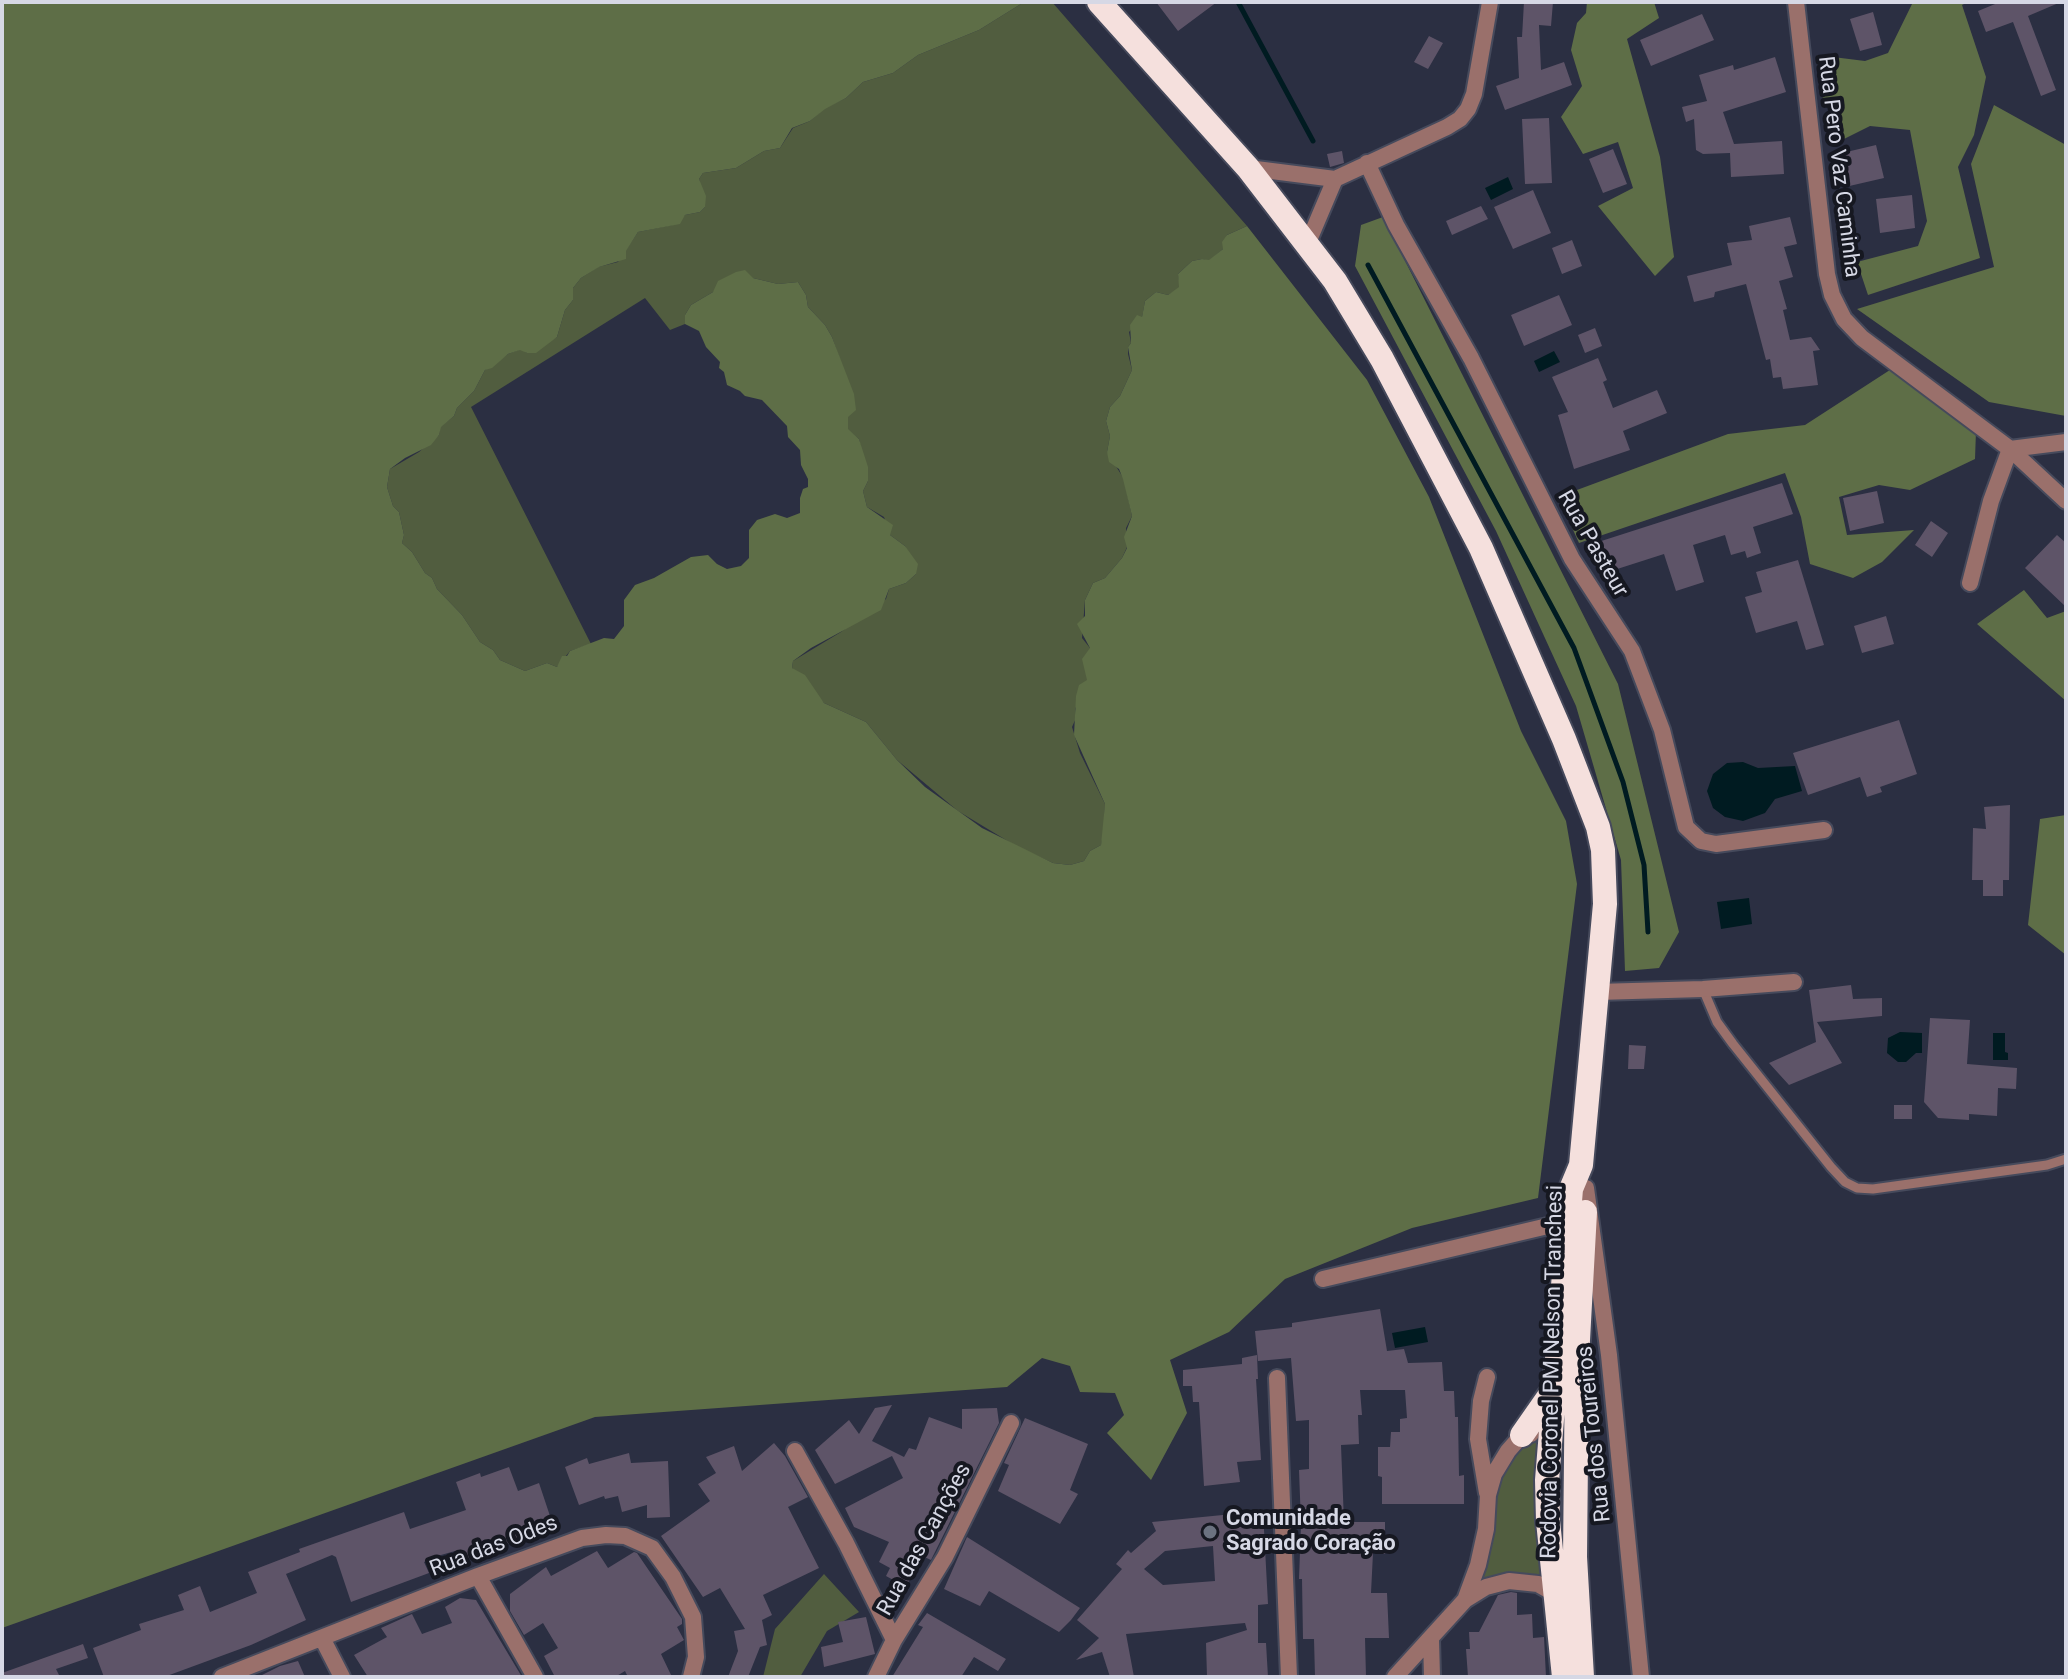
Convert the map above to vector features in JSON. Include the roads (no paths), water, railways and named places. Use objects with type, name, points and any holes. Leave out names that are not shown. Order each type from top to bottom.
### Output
[{"type":"highway","name":"Rodovia Coronel PM Nelson Tranchesi","points":[[1099,2],[1248,168],[1335,281],[1382,359],[1455,494],[1504,600],[1593,810],[1603,850],[1605,904],[1584,1176],[1577,1358],[1575,1557],[1582,1677]]},
{"type":"highway","name":"Rodovia Coronel PM Nelson Tranchesi","points":[[1564,1677],[1548,1521],[1549,1431],[1571,1189],[1584,1176]]},
{"type":"highway","points":[[1522,1435],[1553,1390]]},
{"type":"highway","points":[[1549,1431],[1560,1443],[1562,1451],[1575,1557]]},
{"type":"street","points":[[1248,168],[1335,179],[1447,127],[1468,109],[1474,94],[1490,2]]},
{"type":"street","name":"Rua Pero Vaz Caminha","points":[[1796,2],[1827,274],[1832,295],[1844,319],[1862,338],[2010,449],[2066,501]]},
{"type":"street","name":"Rua Pasteur","points":[[1367,163],[1396,225],[1471,358],[1572,559],[1632,651],[1662,730],[1686,827],[1701,841],[1716,844],[1824,830]]},
{"type":"street","points":[[1307,245],[1335,179]]},
{"type":"street","points":[[1970,583],[1991,501],[2010,449],[2066,442]]},
{"type":"street","points":[[1597,992],[1794,982]]},
{"type":"street","name":"Rua dos Toureiros","points":[[1584,1176],[1609,1355],[1641,1677]]},
{"type":"street","points":[[1323,1279],[1569,1221]]},
{"type":"street","points":[[1487,1377],[1481,1401],[1478,1439],[1488,1495]]},
{"type":"street","points":[[1277,1378],[1289,1677]]},
{"type":"street","name":"Rua das Canções","points":[[876,1677],[894,1640],[945,1557],[1011,1423]]},
{"type":"street","points":[[1465,1600],[1478,1565],[1494,1474],[1522,1435],[1549,1431]]},
{"type":"street","points":[[795,1451],[846,1543],[894,1640]]},
{"type":"street","name":"Rua das Odes","points":[[222,1677],[582,1538],[625,1536],[652,1548],[673,1577],[693,1617],[697,1635],[691,1677]]},
{"type":"street","points":[[478,1576],[535,1677]]},
{"type":"street","points":[[1395,1677],[1465,1600],[1486,1587],[1509,1581],[1538,1584],[1557,1595]]},
{"type":"street","points":[[322,1638],[342,1677]]},
{"type":"street","points":[[1431,1639],[1432,1677]]},
{"type":"lane","points":[[1703,989],[1717,1022],[1733,1044],[1831,1167],[1845,1182],[1857,1188],[1873,1189],[2066,1159]]},
{"type":"waterway","points":[[1238,2],[1313,141]]},
{"type":"waterway","points":[[1368,265],[1574,648],[1623,782],[1644,865],[1648,932]]},
{"type":"place","name":"Comunidade Sagrado Coração","points":[[1210,1532]]}]
